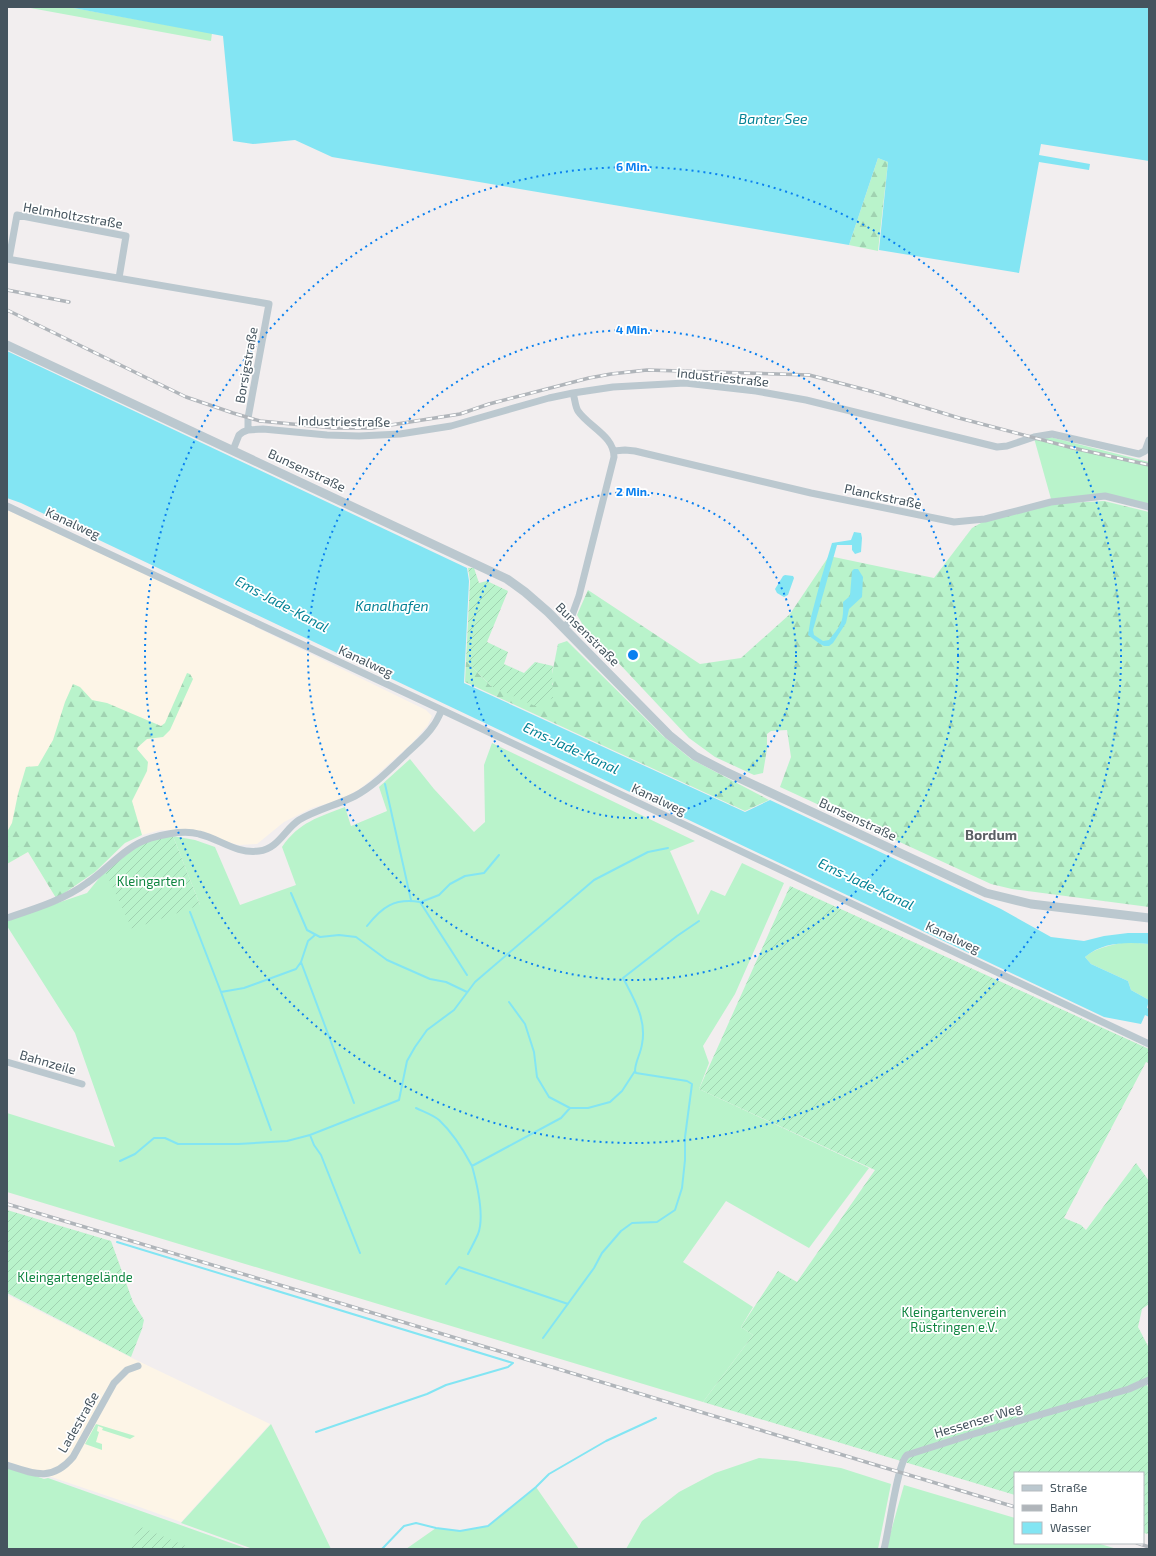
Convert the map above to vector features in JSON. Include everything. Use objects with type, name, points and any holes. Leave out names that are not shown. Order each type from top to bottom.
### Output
[{"type":"street","name":"Helmholtzstraße","points":[[119,278],[126,236],[17,215],[8,259],[269,304]]},
{"type":"street","name":"Borsigstraße","points":[[248,430],[248,418],[269,304]]},
{"type":"street","name":"Bunsenstraße","points":[[7,345],[507,579],[529,595],[564,627],[669,735],[695,756],[724,771],[986,893],[1031,904],[1149,918]]},
{"type":"street","name":"Industriestraße","points":[[248,430],[263,429],[343,436],[400,434],[451,426],[549,398],[573,393],[621,386],[685,383],[756,391],[806,400],[997,446],[1007,446],[1034,437],[1052,434],[1139,454],[1145,451],[1149,440]]},
{"type":"street","points":[[564,627],[570,621],[579,596],[614,451],[608,440],[578,410],[573,393]]},
{"type":"street","points":[[233,450],[239,435],[248,430]]},
{"type":"street","name":"Planckstraße","points":[[614,451],[635,451],[811,492],[954,522],[968,522],[985,519],[1051,502],[1104,496],[1149,507]]},
{"type":"street","name":"Kanalweg","points":[[7,506],[1149,1044]]},
{"type":"street","points":[[7,918],[28,911],[75,891],[96,877],[129,848],[151,838],[188,832],[205,836],[237,850],[257,852],[268,849],[279,841],[294,824],[300,820],[348,800],[372,784],[429,731],[442,710]]},
{"type":"street","name":"Bahnzeile","points":[[7,1062],[82,1084]]},
{"type":"street","name":"Ladestraße","points":[[7,1465],[34,1474],[48,1474],[65,1466],[73,1457],[114,1383],[127,1370],[138,1366]]},
{"type":"street","name":"Hessenser Weg","points":[[884,1549],[900,1472],[904,1458],[907,1455],[970,1435],[1129,1389],[1149,1380]]},
{"type":"shaded area","points":[[7,510],[145,573],[426,710],[432,716],[428,725],[411,744],[358,790],[339,800],[312,808],[284,822],[257,844],[239,845],[219,840],[195,831],[161,830],[142,835],[125,843],[95,872],[56,898],[28,852],[7,864]]},
{"type":"shaded area","points":[[7,1295],[134,1359],[270,1424],[181,1522],[7,1462]]},
{"type":"green space","points":[[25,7],[68,7],[212,33],[211,41]]},
{"type":"green space","points":[[878,158],[888,162],[878,251],[849,245]]},
{"type":"green space","points":[[1050,437],[1149,462],[1149,505],[1105,494],[1051,499],[1034,438]]},
{"type":"green space","points":[[1104,501],[1149,512],[1149,907],[1012,889],[991,884],[780,787],[791,757],[787,730],[771,731],[767,734],[767,749],[763,773],[754,775],[715,757],[689,738],[583,625],[577,615],[588,590],[700,664],[741,658],[790,614],[829,556],[934,578],[972,528],[988,519],[1051,504]]},
{"type":"green space","points":[[468,568],[474,568],[479,583],[487,581],[508,591],[487,642],[508,652],[504,664],[524,673],[535,662],[553,666],[553,698],[535,706],[491,686],[466,661],[470,581]]},
{"type":"green space","points":[[567,641],[663,736],[691,759],[769,800],[745,811],[465,682],[466,661],[491,686],[553,685],[551,679],[558,644]]},
{"type":"green space","points":[[187,673],[190,674],[193,679],[170,730],[163,737],[147,739],[137,749],[148,762],[147,771],[132,801],[142,835],[125,843],[95,872],[56,898],[28,852],[7,864],[7,832],[12,823],[18,794],[26,767],[38,766],[53,740],[65,702],[73,684],[80,687],[92,700],[107,703],[161,726],[165,723]]},
{"type":"green space","points":[[492,743],[695,841],[670,851],[698,915],[711,890],[725,896],[742,863],[784,883],[735,994],[703,1046],[709,1063],[699,1089],[869,1168],[809,1248],[726,1201],[683,1262],[753,1307],[741,1327],[753,1335],[703,1402],[7,1192],[7,1113],[115,1147],[75,1033],[7,926],[7,920],[87,893],[105,871],[200,905],[173,836],[195,840],[215,847],[240,905],[296,885],[282,847],[295,832],[310,821],[345,807],[351,826],[387,811],[379,787],[410,759],[434,789],[474,832],[485,822],[484,765]]},
{"type":"green space","name":"Kleingarten","points":[[173,836],[200,905],[132,929],[105,871],[129,850],[150,839]]},
{"type":"green space","name":"Kleingartenverein Rüstringen e.V.","points":[[790,886],[1149,1049],[1149,1063],[1146,1062],[1064,1218],[1081,1225],[1086,1230],[1136,1163],[1149,1181],[1149,1304],[1142,1309],[1138,1327],[1149,1348],[1149,1376],[1145,1379],[1149,1390],[1149,1534],[1144,1533],[1144,1472],[1014,1472],[1014,1495],[703,1402],[753,1335],[741,1327],[778,1271],[797,1282],[875,1170],[699,1089]]},
{"type":"green space","points":[[1127,942],[1149,944],[1149,1000],[1131,990],[1128,981],[1091,964],[1085,957],[1110,945]]},
{"type":"green space","name":"Kleingartengelände","points":[[7,1210],[111,1241],[133,1302],[144,1320],[131,1357],[7,1293]]},
{"type":"green space","points":[[96,1424],[135,1436],[130,1439],[102,1430],[103,1428],[98,1426],[97,1431],[99,1432],[96,1442],[102,1444],[102,1450],[85,1444]]},
{"type":"green space","points":[[271,1424],[331,1549],[253,1549],[181,1523]]},
{"type":"green space","points":[[759,1458],[796,1461],[841,1468],[891,1484],[878,1549],[626,1549],[642,1521],[679,1492],[715,1473]]},
{"type":"green space","points":[[7,1466],[44,1479],[48,1478],[248,1549],[7,1549]]},
{"type":"green space","points":[[904,1485],[1014,1518],[1014,1544],[1100,1544],[1117,1549],[886,1549]]},
{"type":"green space","points":[[536,1487],[579,1549],[406,1549],[436,1528],[460,1531],[488,1526]]},
{"type":"green space","points":[[141,1527],[193,1549],[125,1549]]},
{"type":"water","name":"Banter See","points":[[68,7],[1149,7],[1149,161],[1041,144],[1039,155],[1090,164],[1089,170],[1039,162],[1019,273],[879,250],[888,162],[878,158],[849,245],[332,157],[295,140],[253,144],[233,141],[223,36]]},
{"type":"water","name":"Kanalhafen","points":[[7,351],[467,568],[469,581],[464,683],[745,812],[770,800],[1001,909],[1051,937],[1084,941],[1104,936],[1128,933],[1149,933],[1149,944],[1115,944],[1099,948],[1085,957],[1091,964],[1128,981],[1131,990],[1149,1000],[1147,1008],[1149,1009],[1149,1017],[1145,1015],[1141,1024],[1104,1017],[21,503],[7,498]]},
{"type":"water","points":[[854,532],[861,533],[861,552],[855,554],[852,550],[852,545],[837,545],[813,630],[814,635],[823,641],[829,640],[839,627],[843,614],[843,602],[850,596],[852,571],[854,569],[858,569],[863,577],[862,597],[849,609],[846,623],[833,643],[829,646],[824,646],[808,635],[821,579],[832,543],[851,540]]},
{"type":"water","points":[[785,575],[793,576],[794,578],[788,595],[784,597],[777,593],[775,589]]},
{"type":"waterway","points":[[385,784],[411,900]]},
{"type":"waterway","points":[[120,1161],[135,1154],[154,1138],[165,1138],[178,1144],[238,1144],[287,1141],[310,1135],[399,1100],[407,1061],[415,1047],[427,1030],[454,1010],[475,982],[594,880],[648,852],[668,848]]},
{"type":"waterway","points":[[421,902],[439,895],[450,884],[465,876],[484,873],[499,855]]},
{"type":"waterway","points":[[291,893],[307,930],[320,937],[339,935],[356,937],[387,960],[430,979],[446,982],[467,992]]},
{"type":"waterway","points":[[367,926],[389,905],[403,901],[420,902],[467,975]]},
{"type":"waterway","points":[[190,912],[221,992],[244,988],[296,969],[301,962],[308,941],[315,935]]},
{"type":"waterway","points":[[543,1338],[594,1268],[602,1253],[621,1231],[632,1223],[657,1222],[675,1210],[682,1188],[685,1160],[685,1137],[692,1084],[687,1081],[636,1073],[636,1064],[642,1044],[643,1027],[638,1010],[623,978],[699,921]]},
{"type":"waterway","points":[[301,962],[354,1103]]},
{"type":"waterway","points":[[221,992],[271,1130]]},
{"type":"waterway","points":[[509,1002],[525,1024],[534,1052],[537,1077],[549,1097],[570,1108],[588,1108],[610,1102],[622,1091],[635,1071]]},
{"type":"waterway","points":[[416,1108],[439,1120],[449,1130],[472,1166]]},
{"type":"waterway","points":[[468,1254],[478,1234],[481,1218],[480,1200],[472,1166],[561,1118],[570,1108]]},
{"type":"waterway","points":[[310,1135],[314,1145],[321,1155],[360,1253]]},
{"type":"waterway","points":[[117,1242],[513,1363]]},
{"type":"waterway","points":[[446,1284],[459,1267],[568,1304]]},
{"type":"waterway","points":[[316,1432],[427,1394],[446,1385],[508,1367],[513,1363]]},
{"type":"waterway","points":[[382,1549],[404,1526],[416,1523],[436,1528],[460,1531],[488,1526],[536,1487],[549,1474],[606,1441],[656,1418]]},
{"type":"railway","points":[[7,290],[69,302]]},
{"type":"railway","points":[[7,310],[186,397],[260,421],[334,428],[372,428],[460,414],[489,404],[589,378],[647,370],[809,375],[874,392],[959,418],[1073,448],[1149,465]]},
{"type":"railway","points":[[7,1204],[1014,1507]]},
{"type":"railway","points":[[1140,1544],[1149,1547]]},
{"type":"district","name":"Bordum","points":[[991,835]]},
{"type":"water label","name":"Ems-Jade-Kanal","points":[[282,604]]},
{"type":"water label","name":"Ems-Jade-Kanal","points":[[571,748]]},
{"type":"water label","name":"Ems-Jade-Kanal","points":[[866,884]]}]
